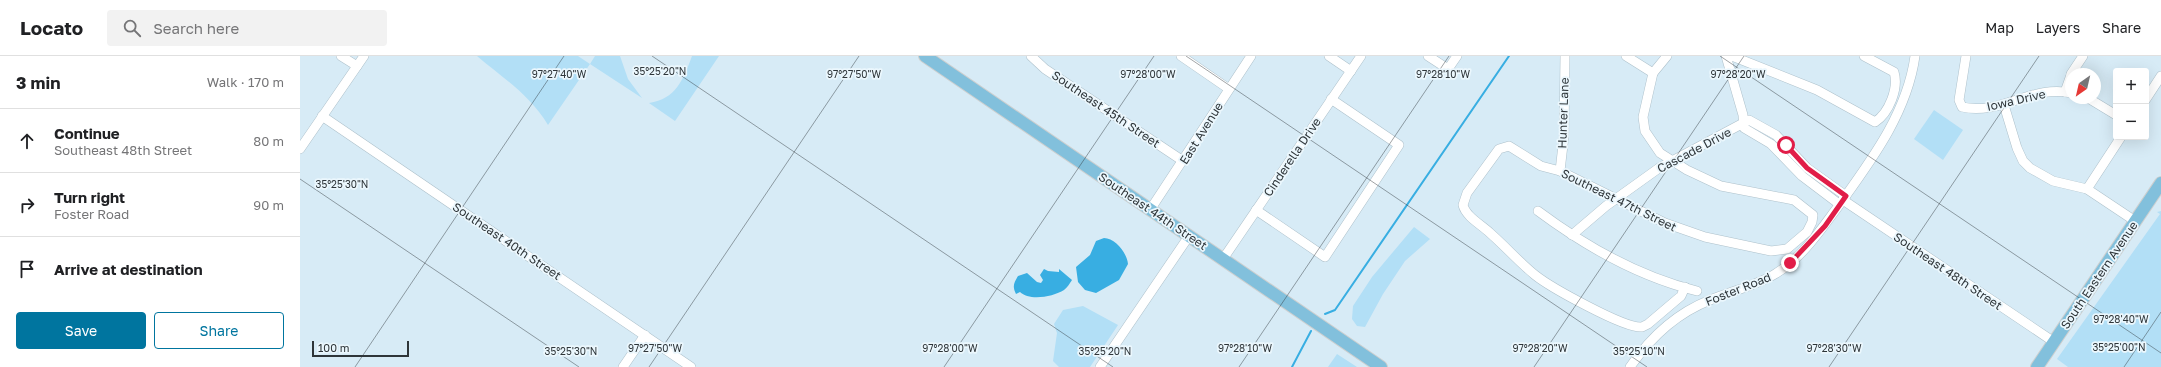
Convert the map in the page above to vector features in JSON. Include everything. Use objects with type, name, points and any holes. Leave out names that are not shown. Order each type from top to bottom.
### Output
[{"type":"main road","name":"Southeast 44th Street","points":[[930,58],[1381,367]]},
{"type":"main road","name":"South Eastern Avenue","points":[[2038,367],[2161,183]]},
{"type":"street","points":[[341,56],[357,66]]},
{"type":"street","points":[[300,149],[304,136],[322,116],[364,56]]},
{"type":"street","name":"Southeast 45th Street","points":[[1031,56],[1045,68],[1183,161]]},
{"type":"street","points":[[1181,56],[1228,89]]},
{"type":"street","name":"East Avenue","points":[[1150,210],[1251,56]]},
{"type":"street","points":[[1329,56],[1351,70]]},
{"type":"street","name":"Cinderella Drive","points":[[1223,259],[1330,99],[1361,56]]},
{"type":"street","points":[[1428,56],[1448,69],[1457,56]]},
{"type":"street","name":"Hunter Lane","points":[[1560,170],[1564,136],[1565,56]]},
{"type":"street","points":[[1626,56],[1653,73]]},
{"type":"street","points":[[1667,56],[1653,73],[1643,117],[1644,132],[1660,153],[1672,162]]},
{"type":"street","name":"Cascade Drive","points":[[1572,235],[1615,200],[1659,168],[1743,122],[1726,56]]},
{"type":"street","points":[[1732,56],[1817,90],[1875,122],[1884,115],[1895,89],[1896,79],[1894,72],[1864,56]]},
{"type":"street","name":"Foster Road","points":[[1630,367],[1649,342],[1683,312],[1710,300],[1759,282],[1790,263],[1825,226],[1886,138],[1904,100],[1913,73],[1915,56]]},
{"type":"street","name":"Iowa Drive","points":[[1966,56],[1959,100],[1962,107],[1969,109],[2004,105],[2044,92],[2065,93]]},
{"type":"street","points":[[2075,68],[2083,56]]},
{"type":"street","points":[[2149,94],[2161,76]]},
{"type":"street","points":[[1256,210],[1325,257],[1399,146],[1330,99]]},
{"type":"street","points":[[2098,104],[2113,113]]},
{"type":"street","points":[[2004,105],[2023,161],[2041,175],[2054,181],[2087,189],[2135,221]]},
{"type":"street","name":"Southeast 40th Street","points":[[322,116],[691,367]]},
{"type":"street","name":"Southeast 48th Street","points":[[1743,122],[1744,128],[1771,144],[1802,176],[1842,200],[2054,342]]},
{"type":"street","points":[[2087,189],[2119,140]]},
{"type":"street","name":"Southeast 47th Street","points":[[1672,162],[1721,186],[1794,200],[1813,215],[1812,222],[1807,232],[1800,240],[1787,249],[1771,251],[1684,231],[1615,200],[1597,188],[1560,170],[1541,166],[1514,148],[1505,146],[1499,148],[1467,193],[1463,205],[1469,214],[1493,235],[1512,256],[1536,276],[1568,295],[1633,325],[1642,327],[1648,324],[1681,296],[1685,288]]},
{"type":"street","points":[[1538,211],[1572,235],[1628,266],[1685,288],[1697,290]]},
{"type":"street","points":[[1100,367],[1189,236]]},
{"type":"street","points":[[623,367],[644,335]]},
{"type":"shaded area","points":[[477,56],[578,56],[590,64],[548,125],[541,114],[524,96]]},
{"type":"shaded area","points":[[595,56],[620,56],[628,79],[642,98],[590,64]]},
{"type":"shaded area","points":[[692,56],[719,56],[675,121],[649,103],[658,101],[672,93],[682,80]]},
{"type":"shaded area","points":[[1934,110],[1963,130],[1943,160],[1914,139]]},
{"type":"shaded area","points":[[2161,211],[2161,367],[2068,367],[2057,359],[2160,214],[2157,212]]},
{"type":"shaded area","points":[[1414,227],[1430,239],[1405,261],[1383,294],[1365,327],[1357,326],[1352,319],[1353,306],[1372,277]]},
{"type":"shaded area","points":[[1083,306],[1118,325],[1090,367],[1059,367],[1053,361],[1057,333],[1054,324],[1063,310]]},
{"type":"shaded area","points":[[1337,354],[1357,367],[1328,367]]},
{"type":"water","points":[[1104,238],[1116,243],[1120,247],[1128,264],[1119,280],[1096,293],[1085,290],[1078,282],[1076,267],[1090,255],[1096,241]]},
{"type":"water","points":[[1044,269],[1059,272],[1059,269],[1072,280],[1064,290],[1054,295],[1035,297],[1024,295],[1020,292],[1016,294],[1014,285],[1018,276],[1027,273],[1037,282],[1041,283],[1043,280],[1040,275]]},
{"type":"waterway","points":[[1325,314],[1335,310],[1509,56]]},
{"type":"waterway","points":[[1292,367],[1311,331]]},
{"type":"route","points":[[1786,145],[1807,168],[1846,196],[1825,226],[1808,246],[1790,263]]}]
